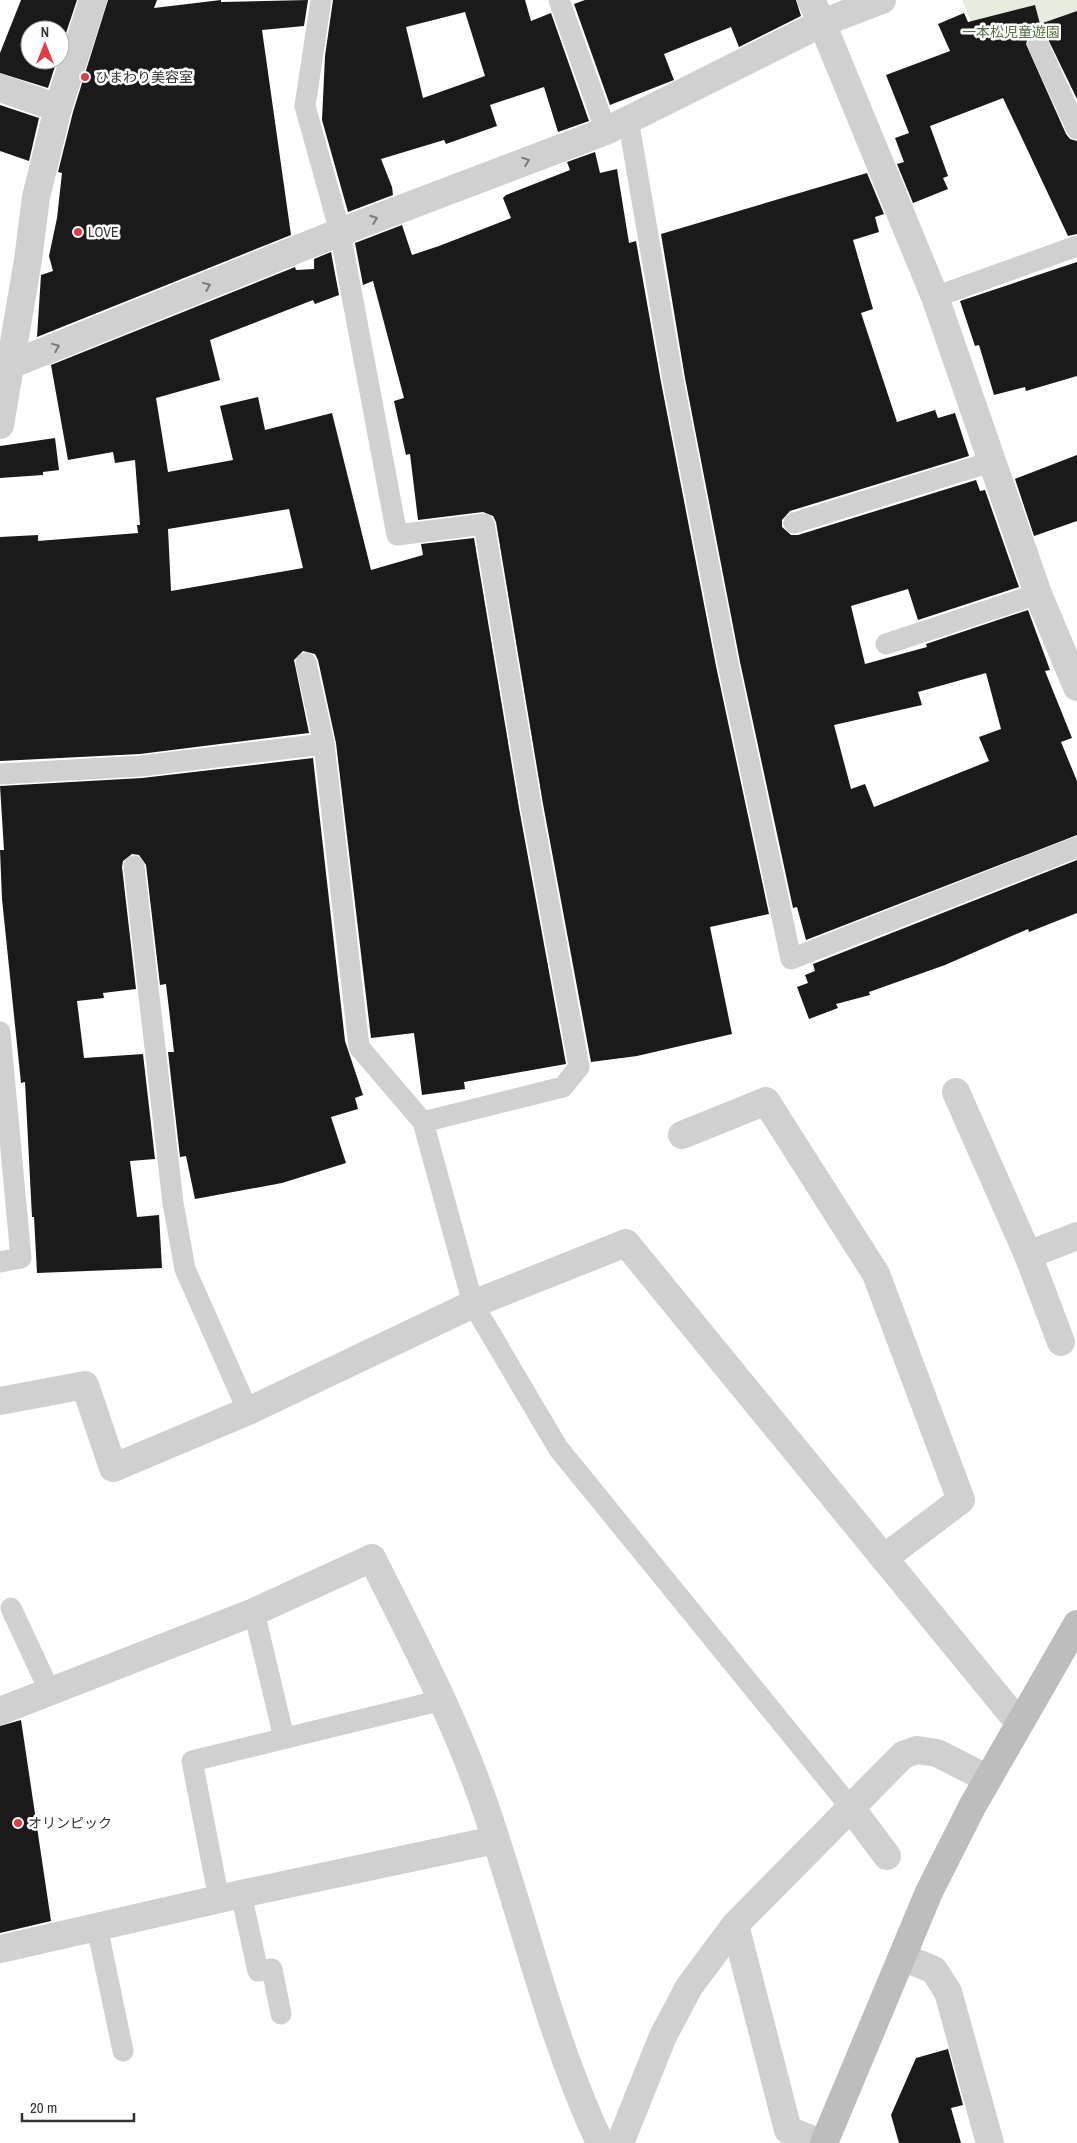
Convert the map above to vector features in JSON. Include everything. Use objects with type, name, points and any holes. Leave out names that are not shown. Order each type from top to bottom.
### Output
[{"type":"street","points":[[0,425],[6,367],[36,198],[58,108],[93,0]]},
{"type":"street","points":[[6,367],[340,232],[617,125],[817,11],[882,0]]},
{"type":"street","points":[[817,11],[935,297],[1038,594],[1077,687]]},
{"type":"street","points":[[0,88],[58,108]]},
{"type":"street","points":[[956,1092],[1028,1255],[1061,1342]]},
{"type":"street","points":[[682,1135],[766,1102],[876,1274],[961,1500],[884,1558]]},
{"type":"street","points":[[1028,1255],[1077,1236]]},
{"type":"street","points":[[0,1401],[85,1385],[113,1468],[248,1411],[473,1304],[626,1243],[1019,1723]]},
{"type":"street","points":[[0,1711],[254,1612],[372,1558],[442,1700],[481,1795],[526,1939],[587,2114],[600,2143]]},
{"type":"street","points":[[735,1925],[788,2130],[823,2143],[929,1892],[1019,1723],[1077,1624]]},
{"type":"street","points":[[620,2143],[663,2036],[690,1987],[735,1925],[903,1755],[918,1750],[937,1753],[988,1780]]},
{"type":"street","points":[[851,1808],[887,1856]]},
{"type":"street","points":[[0,1949],[230,1896],[495,1840]]},
{"type":"street","points":[[902,1957],[934,1970],[948,1992],[990,2143]]},
{"type":"lane","points":[[321,0],[305,106],[340,232],[397,535],[484,524],[531,806],[579,1066],[563,1087],[423,1122]]},
{"type":"lane","points":[[559,0],[617,125],[673,380],[728,664],[791,959],[1077,847]]},
{"type":"lane","points":[[1038,45],[1077,129]]},
{"type":"lane","points":[[935,297],[1077,246]]},
{"type":"lane","points":[[794,523],[991,462]]},
{"type":"lane","points":[[886,644],[1038,594]]},
{"type":"lane","points":[[306,663],[324,744],[359,1047],[423,1122],[473,1304],[558,1448],[851,1808]]},
{"type":"lane","points":[[0,774],[141,766],[324,744]]},
{"type":"lane","points":[[134,866],[173,1203],[185,1269],[248,1411]]},
{"type":"lane","points":[[0,1044],[21,1258],[0,1262]]},
{"type":"lane","points":[[11,1608],[50,1692]]},
{"type":"lane","points":[[254,1612],[284,1738]]},
{"type":"lane","points":[[281,2014],[272,1969],[258,1970],[230,1896],[192,1761],[442,1700]]},
{"type":"lane","points":[[97,1927],[123,2051]]},
{"type":"green space","name":"一本松児童遊園","points":[[962,0],[1077,0],[1077,36],[993,74]]},
{"type":"building","points":[[21,0],[77,0],[70,21],[20,20],[20,70],[54,70],[48,88],[0,73],[0,53]]},
{"type":"building","points":[[108,0],[157,0],[154,8],[221,0],[221,2],[308,0],[304,26],[262,30],[291,235],[37,337],[41,275],[53,271],[49,256],[57,218],[62,173],[58,172],[73,112]]},
{"type":"building","points":[[333,0],[525,0],[531,21],[551,13],[589,121],[558,132],[544,87],[490,105],[497,126],[446,144],[444,140],[381,159],[392,187],[393,195],[348,212],[322,120],[325,56]],"holes":[[[465,12],[485,76],[423,98],[406,27]]]},
{"type":"building","points":[[585,0],[796,0],[801,16],[739,47],[731,27],[664,54],[674,80],[610,105],[574,4]]},
{"type":"building","points":[[1035,5],[1040,24],[1077,11],[1077,99],[1046,35],[1033,34],[1028,37],[1026,44],[1066,134],[1070,139],[1077,141],[1077,234],[1068,236],[1003,98],[930,126],[948,176],[943,178],[948,189],[913,203],[897,164],[904,162],[895,138],[909,133],[886,75],[950,51],[938,24],[964,13],[968,22]]},
{"type":"building","points":[[0,105],[39,118],[29,161],[0,151]]},
{"type":"building","points":[[595,152],[600,173],[617,169],[629,243],[636,241],[661,382],[716,666],[769,914],[710,927],[732,1034],[637,1056],[591,1062],[543,804],[496,522],[493,516],[483,512],[418,520],[410,454],[406,455],[394,401],[404,398],[373,281],[363,285],[355,243],[402,225],[412,255],[439,246],[511,218],[503,198],[506,195],[570,170],[567,162]]},
{"type":"building","points":[[867,173],[884,214],[875,217],[879,232],[853,240],[873,309],[861,313],[897,422],[935,410],[938,418],[955,413],[969,456],[790,511],[782,520],[782,527],[791,535],[798,535],[976,480],[980,491],[985,490],[1019,587],[918,620],[908,589],[851,606],[865,664],[927,647],[926,644],[1028,610],[1050,670],[1045,671],[1072,738],[1061,742],[1077,781],[1077,835],[806,940],[797,907],[793,908],[740,662],[685,378],[661,234]],"holes":[[[986,673],[1001,729],[979,737],[989,761],[874,807],[865,784],[851,789],[834,725],[922,705],[918,692]]]},
{"type":"building","points":[[331,252],[339,295],[315,304],[313,300],[210,340],[220,380],[156,398],[168,472],[233,460],[220,406],[258,397],[265,430],[332,413],[371,570],[423,555],[421,544],[474,538],[519,808],[566,1064],[464,1082],[465,1089],[422,1095],[414,1033],[371,1038],[336,743],[318,660],[315,654],[303,651],[294,660],[309,733],[140,754],[0,761],[0,537],[38,535],[38,541],[138,533],[137,525],[140,525],[135,460],[115,463],[113,452],[68,460],[51,365],[295,267],[296,270],[314,269],[314,259]],"holes":[[[289,509],[303,568],[171,591],[168,529]]]},
{"type":"building","points":[[1077,262],[1077,376],[1026,391],[1025,387],[994,395],[979,345],[975,346],[960,301]]},
{"type":"building","points":[[55,438],[59,470],[43,472],[43,475],[0,478],[0,446]]},
{"type":"building","points":[[1077,455],[1077,521],[1034,536],[1015,479]]},
{"type":"building","points":[[313,758],[345,1041],[363,1095],[355,1098],[358,1109],[331,1117],[346,1163],[282,1183],[195,1199],[186,1156],[180,1157],[168,1052],[174,1052],[166,984],[160,985],[146,865],[139,855],[132,854],[123,861],[122,867],[136,989],[103,993],[104,998],[77,1001],[84,1058],[143,1054],[155,1159],[130,1161],[137,1217],[159,1215],[162,1268],[37,1273],[25,1082],[21,1083],[2,899],[0,850],[4,850],[0,786],[142,778]]},
{"type":"building","points":[[1077,860],[1077,913],[1029,932],[1028,929],[945,965],[869,992],[870,995],[836,1004],[838,1008],[809,1019],[797,987],[808,983],[805,975],[815,971],[813,964]]},
{"type":"building","name":"オリンピック","points":[[21,1720],[51,1921],[0,1933],[0,1726]]},
{"type":"building","points":[[948,2049],[963,2105],[951,2108],[961,2143],[899,2143],[891,2115],[916,2058]]},
{"type":"place","name":"ひまわり美容室","points":[[85,77]]},
{"type":"place","name":"LOVE","points":[[78,232]]},
{"type":"place","name":"オリンピック","points":[[18,1823]]}]
